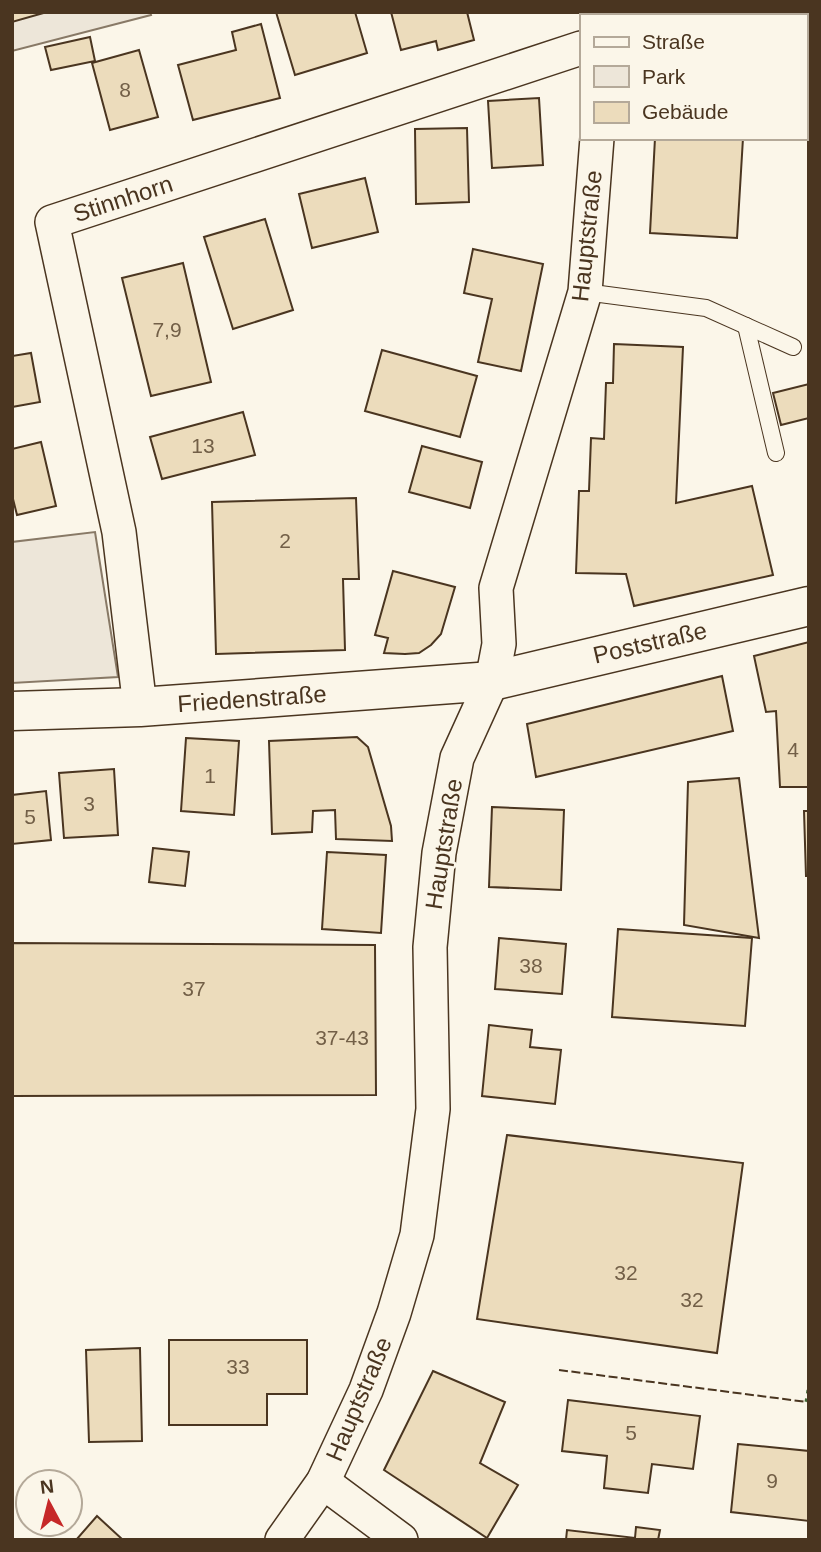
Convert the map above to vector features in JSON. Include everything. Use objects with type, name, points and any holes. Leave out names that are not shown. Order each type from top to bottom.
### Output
[{"type":"street","name":"Stinnhorn","points":[[140,707],[119,532],[52,222],[580,48]]},
{"type":"street","name":"Hauptstraße","points":[[282,1540],[323,1482],[366,1390],[394,1313],[417,1235],[433,1109],[430,947],[439,853],[457,758],[492,681],[499,644],[496,588],[585,292],[597,140]]},
{"type":"street","name":"Poststraße","points":[[492,681],[809,606]]},
{"type":"street","name":"Friedenstraße","points":[[12,711],[140,707],[492,681]]},
{"type":"street","points":[[323,1482],[401,1540]]},
{"type":"lane","points":[[585,292],[706,308],[793,347]]},
{"type":"lane","points":[[747,326],[776,453]]},
{"type":"green space","points":[[12,12],[150,12],[151,15],[12,51]]},
{"type":"green space","points":[[95,532],[118,677],[12,683],[12,542]]},
{"type":"building","points":[[12,12],[47,12],[12,22]]},
{"type":"building","points":[[276,12],[355,12],[367,53],[295,75]]},
{"type":"building","points":[[391,12],[467,12],[474,40],[438,50],[436,41],[401,50]]},
{"type":"building","points":[[261,24],[280,98],[193,120],[178,65],[236,50],[232,32]]},
{"type":"building","points":[[90,37],[95,61],[51,70],[45,47]]},
{"type":"building","points":[[139,50],[158,117],[110,130],[92,63]]},
{"type":"building","points":[[539,98],[543,165],[492,168],[488,101]]},
{"type":"building","points":[[467,128],[469,202],[416,204],[415,129]]},
{"type":"building","points":[[655,140],[743,140],[737,238],[650,233]]},
{"type":"building","points":[[365,178],[378,232],[312,248],[299,194]]},
{"type":"building","points":[[265,219],[293,310],[233,329],[204,237]]},
{"type":"building","points":[[473,249],[543,264],[521,371],[478,362],[492,299],[464,293]]},
{"type":"building","points":[[183,263],[211,382],[151,396],[122,278]]},
{"type":"building","points":[[614,344],[683,347],[676,503],[752,486],[773,575],[634,606],[626,574],[576,573],[579,491],[589,491],[591,438],[604,439],[606,383],[613,383]]},
{"type":"building","points":[[382,350],[477,376],[460,437],[365,411]]},
{"type":"building","points":[[31,353],[40,402],[12,407],[12,356]]},
{"type":"building","points":[[809,384],[809,418],[781,425],[773,393]]},
{"type":"building","points":[[243,412],[255,455],[162,479],[150,437]]},
{"type":"building","points":[[41,442],[56,506],[17,515],[12,495],[12,449]]},
{"type":"building","points":[[422,446],[482,462],[470,508],[409,492]]},
{"type":"building","points":[[356,498],[359,579],[343,579],[345,650],[216,654],[212,502]]},
{"type":"building","points":[[393,571],[455,587],[441,634],[419,653],[384,653],[388,638],[375,635]]},
{"type":"building","points":[[809,642],[809,787],[780,787],[776,711],[766,712],[754,656]]},
{"type":"building","points":[[722,676],[733,731],[536,777],[527,724]]},
{"type":"building","points":[[357,737],[368,747],[391,826],[392,841],[336,839],[335,810],[313,811],[312,832],[272,834],[269,741]]},
{"type":"building","points":[[186,738],[239,741],[234,815],[181,811]]},
{"type":"building","points":[[114,769],[118,835],[64,838],[59,773]]},
{"type":"building","points":[[739,778],[759,938],[684,925],[688,782]]},
{"type":"building","points":[[46,791],[51,840],[12,844],[12,795]]},
{"type":"building","points":[[492,807],[564,810],[561,890],[489,887]]},
{"type":"building","points":[[804,811],[809,811],[809,876],[806,876]]},
{"type":"building","points":[[153,848],[189,852],[185,886],[149,882]]},
{"type":"building","points":[[327,852],[386,855],[381,933],[322,929]]},
{"type":"building","points":[[618,929],[752,938],[745,1026],[612,1017]]},
{"type":"building","points":[[499,938],[566,944],[562,994],[495,989]]},
{"type":"building","points":[[12,943],[375,945],[376,1095],[12,1096]]},
{"type":"building","points":[[489,1025],[532,1030],[530,1047],[561,1050],[555,1104],[482,1096]]},
{"type":"building","points":[[507,1135],[743,1163],[717,1353],[477,1319]]},
{"type":"building","points":[[169,1340],[307,1340],[307,1394],[267,1394],[267,1425],[169,1425]]},
{"type":"building","points":[[140,1348],[142,1441],[89,1442],[86,1350]]},
{"type":"building","points":[[433,1371],[505,1402],[480,1463],[518,1485],[487,1538],[384,1470]]},
{"type":"building","points":[[568,1400],[700,1416],[693,1469],[652,1464],[648,1493],[604,1488],[607,1456],[562,1451]]},
{"type":"building","points":[[738,1444],[809,1451],[809,1521],[731,1512]]},
{"type":"building","points":[[97,1516],[123,1540],[76,1540],[84,1538],[84,1531]]},
{"type":"building","points":[[636,1527],[660,1530],[658,1540],[566,1540],[567,1530],[635,1538]]},
{"type":"hedge","points":[[807,1402],[809,1390]]},
{"type":"fence","points":[[559,1370],[807,1402]]}]
